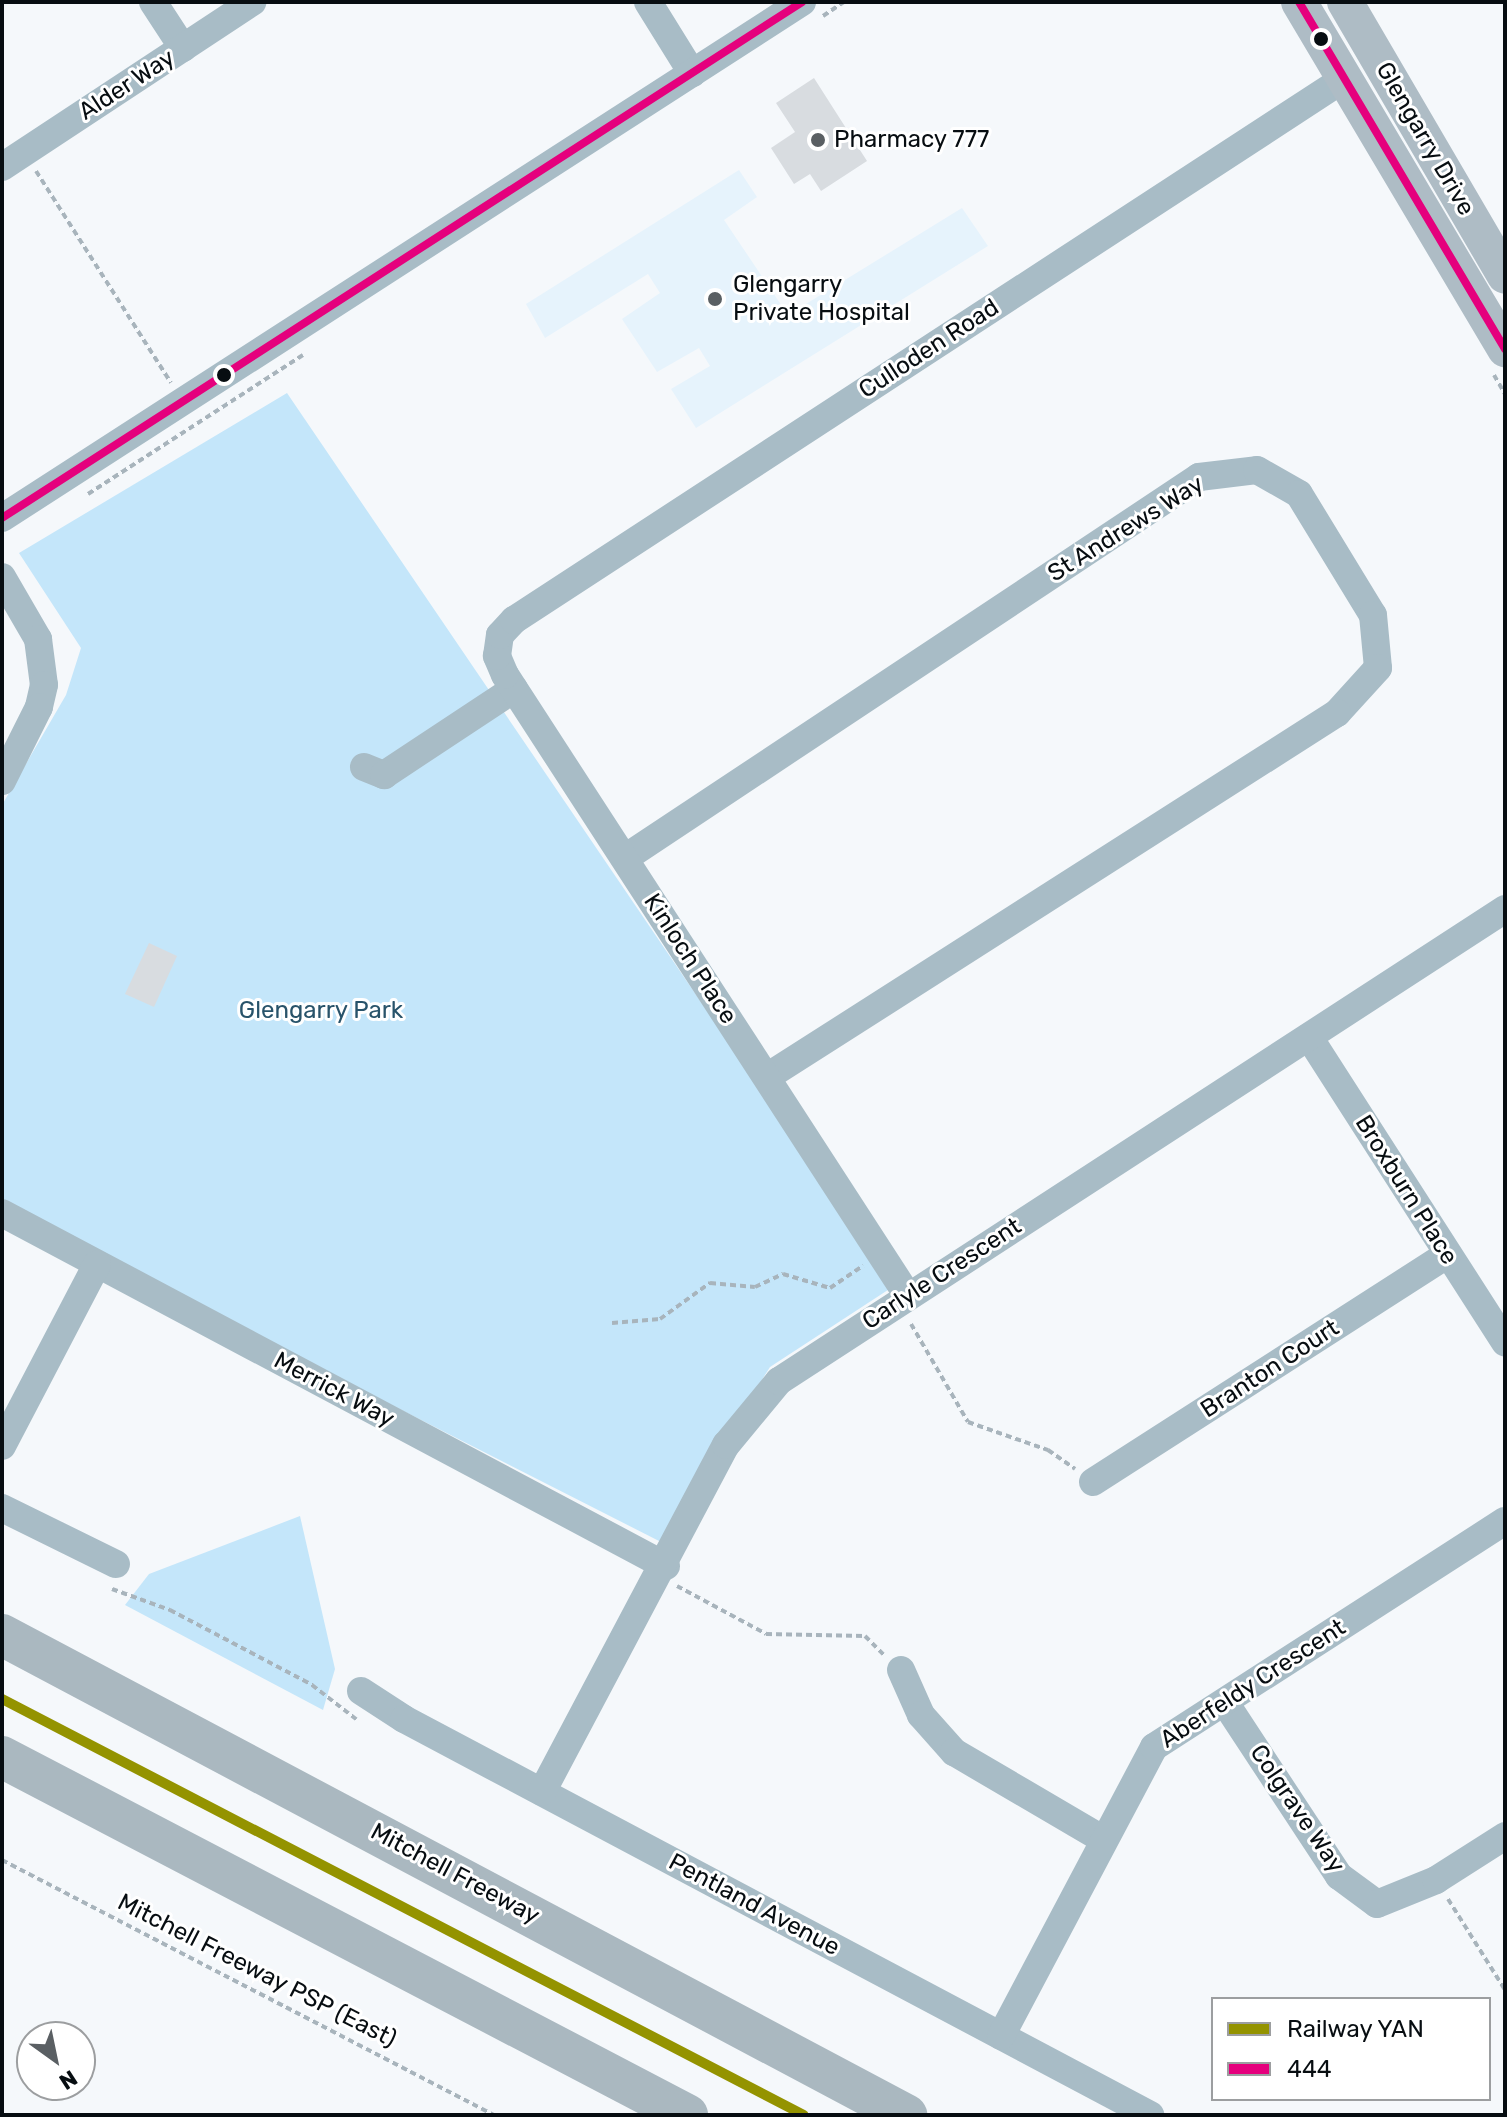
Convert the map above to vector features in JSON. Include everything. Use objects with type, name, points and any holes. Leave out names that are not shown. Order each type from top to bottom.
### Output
[{"type":"highway","name":"Mitchell Freeway","points":[[2,1635],[906,2115]]},
{"type":"highway","points":[[2,1757],[687,2115]]},
{"type":"main road","name":"Glengarry Drive","points":[[1299,2],[1505,349]]},
{"type":"main road","name":"Glengarry Drive","points":[[1345,2],[1505,276]]},
{"type":"street","points":[[153,2],[183,48]]},
{"type":"street","name":"Alder Way","points":[[13,160],[252,2]]},
{"type":"street","points":[[648,2],[692,73]]},
{"type":"street","points":[[2,518],[802,2]]},
{"type":"street","name":"Culloden Road","points":[[514,620],[1345,78]]},
{"type":"street","name":"St Andrews Way","points":[[625,858],[1199,477],[1257,470],[1299,494],[1373,615],[1378,668],[1337,713],[767,1077]]},
{"type":"street","points":[[2,577],[38,639],[44,685],[30,729],[2,781]]},
{"type":"street","name":"Kinloch Place","points":[[514,620],[500,635],[497,656],[514,689],[881,1254],[903,1299]]},
{"type":"street","points":[[364,767],[384,775],[514,689]]},
{"type":"street","name":"Carlyle Crescent","points":[[542,1792],[663,1571],[726,1445],[779,1381],[1505,909]]},
{"type":"street","name":"Broxburn Place","points":[[1309,1037],[1505,1342]]},
{"type":"street","name":"Merrick Way","points":[[2,1213],[663,1571]]},
{"type":"street","name":"Branton Court","points":[[1093,1482],[1447,1255]]},
{"type":"street","points":[[2,1446],[97,1264]]},
{"type":"street","points":[[2,1508],[116,1564]]},
{"type":"street","name":"Aberfeldy Crescent","points":[[1001,2036],[1102,1839],[1154,1747],[1226,1704],[1505,1521]]},
{"type":"street","points":[[901,1670],[921,1715],[954,1752],[1102,1839]]},
{"type":"street","name":"Pentland Avenue","points":[[361,1691],[542,1792],[1150,2115]]},
{"type":"street","name":"Colgrave Way","points":[[1226,1704],[1339,1876],[1377,1904],[1436,1880],[1505,1836]]},
{"type":"path","points":[[13,160],[174,389]]},
{"type":"path","points":[[612,1323],[660,1319],[710,1283],[755,1287],[783,1274],[830,1288],[881,1254]]},
{"type":"path","points":[[903,1299],[968,1422],[1048,1450],[1093,1482]]},
{"type":"path","points":[[663,1571],[766,1634],[865,1636],[901,1670]]},
{"type":"path","name":"Mitchell Freeway PSP (East)","points":[[2,1860],[494,2115]]},
{"type":"path","points":[[1436,1880],[1505,1990]]},
{"type":"shaded area","name":"Glengarry Private Hospital","points":[[739,170],[757,197],[724,220],[788,315],[962,208],[988,246],[696,428],[671,389],[710,366],[699,348],[657,372],[622,319],[660,293],[648,274],[545,338],[526,304]]},
{"type":"green space","name":"Glengarry Park","points":[[287,393],[894,1286],[770,1367],[661,1542],[2,1207],[2,805],[66,695],[81,648],[19,553]]},
{"type":"green space","points":[[300,1516],[335,1669],[323,1710],[125,1605],[149,1574]]},
{"type":"building","name":"Pharmacy 777","points":[[814,78],[867,161],[821,191],[810,174],[794,184],[771,148],[795,132],[776,103]]},
{"type":"building","points":[[149,943],[177,956],[154,1007],[125,994]]},
{"type":"rail line","name":"YAN","points":[[2,1699],[804,2115]]},
{"type":"transit line","name":"444","points":[[2,518],[802,2]]},
{"type":"transit line","name":"444","points":[[1299,2],[1505,349]]},
{"type":"place","name":"Pharmacy 777","points":[[818,140]]},
{"type":"place","name":"Glengarry Private Hospital","points":[[715,299]]}]
